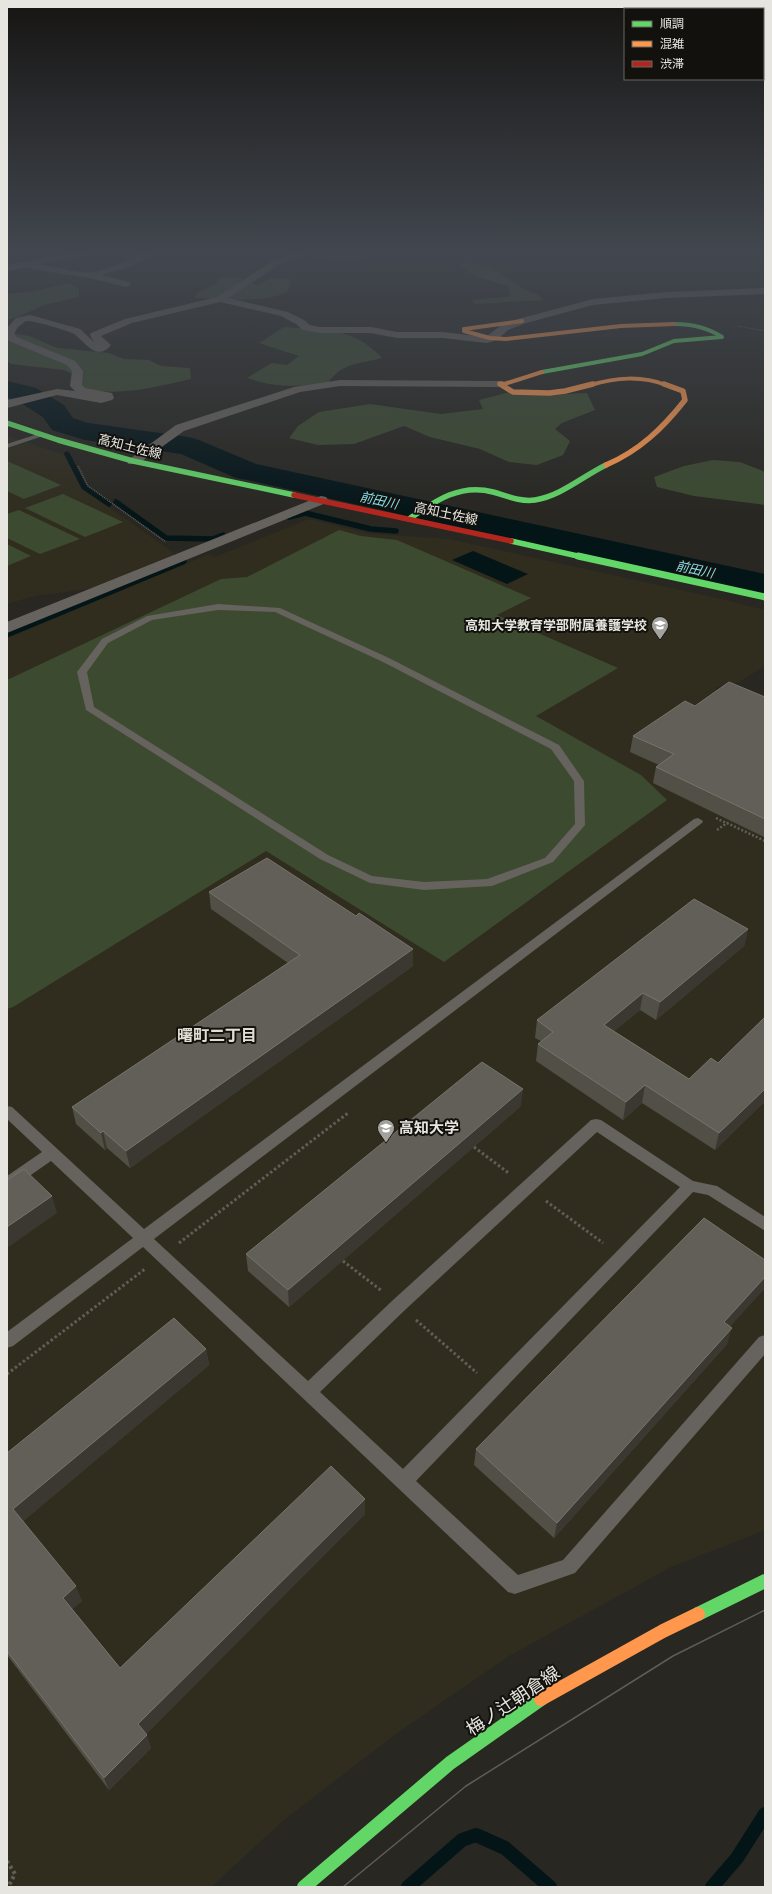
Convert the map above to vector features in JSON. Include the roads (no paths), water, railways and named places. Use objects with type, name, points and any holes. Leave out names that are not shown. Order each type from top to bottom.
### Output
[{"type":"street","points":[[7,404],[57,392],[101,399],[108,398],[108,395],[81,391],[76,386],[79,375],[78,369],[71,363],[13,338]]},
{"type":"street","points":[[83,338],[95,347],[103,347],[106,345],[97,338]]},
{"type":"street","points":[[473,338],[487,340],[492,338]]},
{"type":"street","points":[[495,338],[505,340],[520,338]]},
{"type":"street","points":[[133,461],[180,428],[233,412],[281,394],[316,385],[397,382],[500,384],[566,366],[644,354],[664,344],[679,340],[712,340],[717,338]]},
{"type":"street","points":[[409,518],[444,495],[462,489],[483,489],[522,500],[548,497],[564,490],[589,473],[624,458],[643,445],[671,419],[685,400],[683,391],[670,384],[650,379],[629,377],[601,381],[569,391],[548,394],[514,392],[505,390],[500,384]]},
{"type":"street","name":"高知土佐線","points":[[7,423],[42,435],[133,461],[409,518],[765,597]]},
{"type":"street","points":[[7,628],[321,500]]},
{"type":"street","name":"梅ノ辻朝倉線","points":[[304,1887],[450,1763],[545,1696],[663,1631],[765,1581]]},
{"type":"lane","points":[[7,446],[42,435]]},
{"type":"lane","points":[[218,606],[277,610],[323,630],[386,660],[555,747],[579,781],[580,825],[549,860],[488,883],[424,886],[370,879],[324,857],[89,708],[82,672],[105,641],[150,618],[218,606]]},
{"type":"lane","points":[[7,1341],[698,821]]},
{"type":"lane","points":[[7,1111],[515,1585],[569,1567],[765,1342]]},
{"type":"lane","points":[[308,1392],[399,1305],[596,1124],[690,1186],[712,1190],[765,1225]]},
{"type":"lane","points":[[7,1184],[52,1153]]},
{"type":"lane","points":[[404,1481],[690,1186]]},
{"type":"waterway","name":"前田川","points":[[7,389],[26,394],[54,411],[62,424],[85,431],[188,446],[247,471],[765,585]]},
{"type":"waterway","points":[[67,454],[84,487],[109,504]]},
{"type":"waterway","points":[[116,502],[166,538],[213,539],[223,535]]},
{"type":"waterway","points":[[289,517],[305,513],[371,529],[396,531]]},
{"type":"waterway","points":[[7,634],[183,561]]},
{"type":"waterway","points":[[712,1887],[737,1858],[765,1814]]},
{"type":"waterway","points":[[408,1887],[462,1840],[476,1835],[505,1848],[550,1887]]},
{"type":"tram line","points":[[343,1887],[466,1786],[673,1656],[765,1610]]},
{"type":"place","name":"高知大学教育学部附属養護学校","points":[[660,640]]},
{"type":"place","name":"高知大学","points":[[386,1143]]},
{"type":"district","name":"曙町二丁目","points":[[217,1035]]}]
